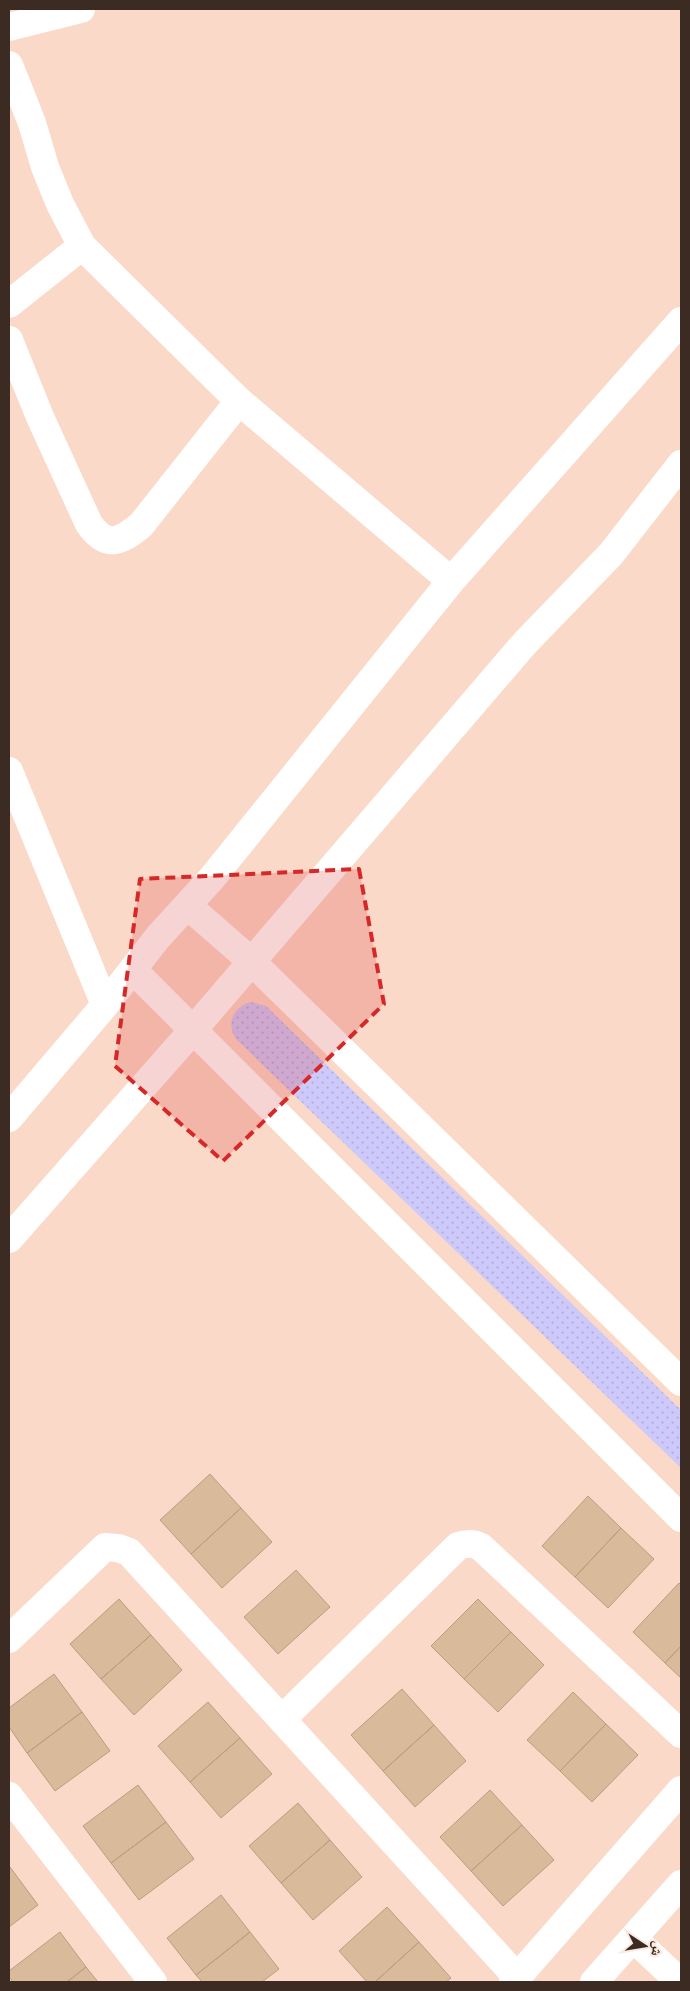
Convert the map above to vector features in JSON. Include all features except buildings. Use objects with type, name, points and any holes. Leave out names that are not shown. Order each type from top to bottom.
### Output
[{"type":"street","points":[[9,27],[82,9]]},
{"type":"street","points":[[9,66],[32,123],[45,167],[60,204],[82,246],[239,401],[450,581]]},
{"type":"street","points":[[9,304],[82,246]]},
{"type":"street","points":[[9,1118],[105,1005],[158,937],[188,906],[450,581],[681,321]]},
{"type":"street","points":[[9,340],[40,417],[89,524],[98,536],[112,542],[126,537],[141,524],[239,401]]},
{"type":"street","points":[[9,1239],[193,1030],[524,644],[611,554],[681,464]]},
{"type":"street","points":[[9,772],[105,1005]]},
{"type":"street","points":[[188,906],[251,961],[681,1382]]},
{"type":"street","points":[[133,970],[681,1518]]},
{"type":"street","points":[[282,1718],[458,1546],[475,1544],[481,1547],[681,1734]]},
{"type":"street","points":[[9,1639],[105,1547],[118,1548],[128,1552],[282,1718],[515,1980],[681,1790]]},
{"type":"street","points":[[9,1796],[153,1982]]},
{"type":"street","points":[[594,1982],[681,1884]]},
{"type":"street","points":[[633,1938],[680,1982]]},
{"type":"highlighted area","points":[[359,869],[384,1004],[223,1161],[115,1066],[140,879]]},
{"type":"shaded area","points":[[251,1002],[266,1006],[681,1410],[681,1468],[237,1040],[233,1034],[231,1022],[235,1012]]}]
